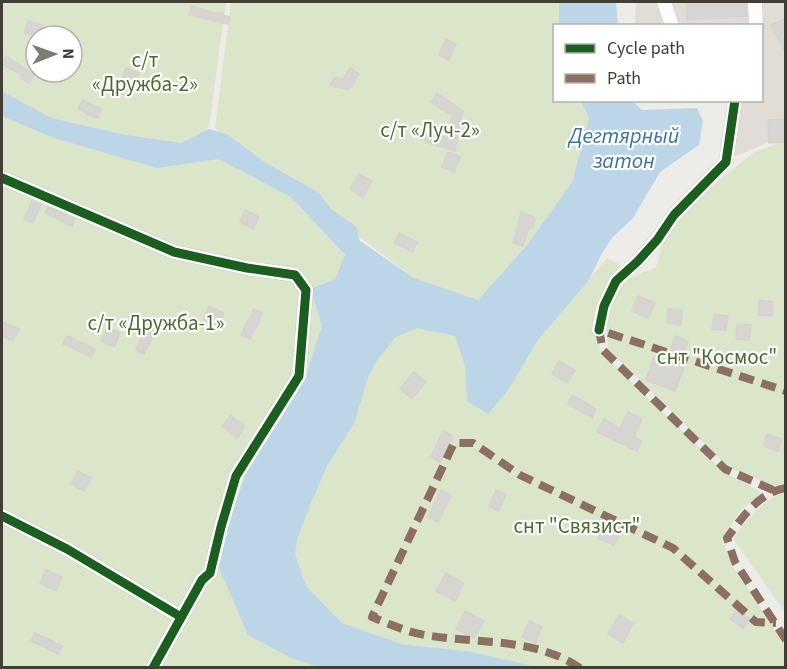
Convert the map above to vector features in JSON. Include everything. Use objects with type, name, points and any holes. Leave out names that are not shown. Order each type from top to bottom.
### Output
[{"type":"street","points":[[664,2],[671,24]]},
{"type":"street","points":[[755,2],[756,24]]},
{"type":"street","points":[[599,330],[604,306],[616,281],[638,261],[657,240],[674,215],[726,162],[735,102]]},
{"type":"street","points":[[2,178],[174,252],[247,268],[295,275],[306,290],[299,376],[236,476],[210,573],[202,580],[153,668]]},
{"type":"street","points":[[2,516],[67,549],[181,617]]},
{"type":"shaded area","points":[[636,2],[785,2],[785,136],[728,159],[727,102],[763,102],[763,24],[635,24]]},
{"type":"green space","name":"с/т «Дружба-2»","points":[[2,2],[226,2],[209,127],[183,149],[130,143],[47,117],[2,91]]},
{"type":"green space","name":"с/т «Луч-2»","points":[[231,2],[559,2],[559,24],[553,24],[553,102],[581,102],[589,118],[572,182],[527,245],[478,300],[414,278],[215,128]]},
{"type":"green space","name":"с/т «Дружба-1»","points":[[2,116],[51,137],[218,156],[291,197],[345,255],[335,279],[310,289],[322,326],[307,372],[272,426],[248,635],[289,657],[317,667],[157,667],[180,612],[2,514]]},
{"type":"green space","name":"снт \"Космос\"","points":[[785,141],[785,484],[773,485],[728,467],[608,349],[606,316],[614,296],[628,279],[656,267],[664,236],[690,205],[754,152]]},
{"type":"green space","name":"снт \"Связист\"","points":[[607,258],[622,266],[607,286],[594,329],[601,352],[724,472],[762,493],[740,511],[722,539],[732,565],[785,646],[785,667],[538,667],[472,652],[402,644],[342,623],[306,586],[295,554],[298,537],[310,506],[327,466],[355,422],[367,380],[376,362],[396,337],[417,327],[455,336],[465,366],[467,401],[509,389],[538,340]]},
{"type":"green space","points":[[786,493],[785,612],[733,539],[749,518],[763,505],[770,499]]},
{"type":"green space","points":[[2,522],[177,617],[149,667],[2,667]]},
{"type":"water","points":[[559,2],[616,2],[618,24],[559,24]]},
{"type":"water","name":"Дегтярный затон","points":[[2,91],[51,118],[126,135],[181,143],[209,129],[227,134],[263,161],[319,193],[331,209],[356,226],[360,241],[414,278],[478,300],[527,245],[572,182],[589,118],[581,102],[634,102],[642,110],[697,108],[703,121],[699,145],[660,172],[633,218],[612,238],[602,253],[589,280],[538,340],[509,389],[488,414],[467,401],[465,366],[455,336],[417,328],[396,337],[376,362],[367,380],[355,422],[327,466],[298,537],[295,554],[306,586],[342,623],[402,644],[472,652],[538,667],[317,667],[289,657],[248,635],[218,565],[229,521],[251,461],[307,372],[322,326],[310,289],[335,279],[345,255],[291,197],[219,159],[157,168],[51,137],[2,116]]},
{"type":"building","points":[[686,2],[746,2],[747,16],[687,20]]},
{"type":"building","points":[[192,6],[214,13],[223,13],[222,15],[230,17],[228,24],[189,15]]},
{"type":"building","points":[[786,18],[786,54],[771,25]]},
{"type":"building","points":[[446,39],[456,44],[449,60],[439,55]]},
{"type":"building","points":[[6,56],[24,68],[24,80],[21,78],[23,76],[2,64]]},
{"type":"building","points":[[126,68],[139,73],[130,97],[117,92]]},
{"type":"building","points":[[350,68],[359,74],[349,90],[330,85],[335,77],[343,79]]},
{"type":"building","points":[[437,93],[463,111],[455,151],[425,142],[428,132],[447,138],[452,116],[431,102]]},
{"type":"building","points":[[83,100],[101,109],[98,118],[78,108]]},
{"type":"building","points":[[786,119],[786,142],[769,143],[768,120]]},
{"type":"building","points":[[448,152],[460,157],[454,172],[442,167]]},
{"type":"building","points":[[359,174],[372,181],[363,197],[350,189]]},
{"type":"building","points":[[32,201],[41,205],[33,223],[24,219]]},
{"type":"building","points":[[48,207],[75,219],[72,226],[45,213]]},
{"type":"building","points":[[245,210],[259,217],[253,229],[240,222]]},
{"type":"building","points":[[521,212],[536,218],[532,228],[529,227],[523,246],[513,243]]},
{"type":"building","points":[[399,233],[417,242],[413,252],[394,243]]},
{"type":"building","points":[[638,296],[655,303],[648,318],[632,311]]},
{"type":"building","points":[[759,300],[773,302],[772,316],[758,315]]},
{"type":"building","points":[[209,306],[224,313],[215,332],[201,326]]},
{"type":"building","points":[[254,309],[263,313],[250,339],[241,335]]},
{"type":"building","points":[[668,309],[682,310],[681,325],[667,323]]},
{"type":"building","points":[[131,313],[149,322],[150,319],[159,323],[144,354],[136,350],[145,330],[127,321]]},
{"type":"building","points":[[714,314],[728,316],[726,330],[712,329]]},
{"type":"building","points":[[2,322],[19,329],[13,341],[2,336]]},
{"type":"building","points":[[737,324],[751,325],[749,340],[736,339]]},
{"type":"building","points":[[108,328],[120,333],[114,347],[101,341]]},
{"type":"building","points":[[67,336],[95,349],[91,357],[63,344]]},
{"type":"building","points":[[675,336],[688,341],[680,367],[684,368],[675,391],[646,380],[654,357],[667,362]]},
{"type":"building","points":[[559,361],[575,370],[567,383],[552,374]]},
{"type":"building","points":[[414,372],[426,382],[412,399],[400,389]]},
{"type":"building","points":[[572,395],[596,409],[592,418],[568,404]]},
{"type":"building","points":[[628,412],[642,419],[634,437],[642,441],[637,451],[597,432],[604,419],[620,429]]},
{"type":"building","points":[[231,415],[245,427],[237,438],[222,426]]},
{"type":"building","points":[[443,431],[453,436],[440,462],[431,457]]},
{"type":"building","points":[[767,434],[782,439],[778,451],[764,446]]},
{"type":"building","points":[[78,471],[91,478],[84,491],[71,484]]},
{"type":"building","points":[[441,490],[451,495],[438,522],[428,517]]},
{"type":"building","points":[[496,490],[506,495],[498,511],[489,506]]},
{"type":"building","points":[[606,521],[622,529],[614,545],[598,538]]},
{"type":"building","points":[[46,570],[62,577],[56,591],[40,583]]},
{"type":"building","points":[[446,573],[464,583],[455,601],[436,591]]},
{"type":"building","points":[[737,609],[750,619],[743,628],[730,619]]},
{"type":"building","points":[[465,611],[484,621],[474,638],[456,629]]},
{"type":"building","points":[[619,615],[633,623],[623,643],[608,634]]},
{"type":"building","points":[[530,621],[542,627],[535,643],[522,637]]},
{"type":"building","points":[[35,633],[62,646],[58,654],[31,641]]},
{"type":"marked path","points":[[773,490],[725,469],[603,350],[599,330],[786,391]]},
{"type":"marked path","points":[[580,668],[562,658],[524,646],[425,635],[372,617],[454,443],[473,443],[520,475],[673,548],[756,622],[776,623]]},
{"type":"marked path","points":[[786,488],[776,490],[759,500],[727,538],[735,562],[786,640]]},
{"type":"cycle path","points":[[599,330],[604,306],[616,281],[638,261],[657,240],[674,215],[726,162],[735,102]]},
{"type":"cycle path","points":[[2,178],[174,252],[247,268],[295,275],[306,290],[299,376],[236,476],[210,573],[202,580],[153,668]]},
{"type":"cycle path","points":[[2,516],[67,549],[181,617]]}]
